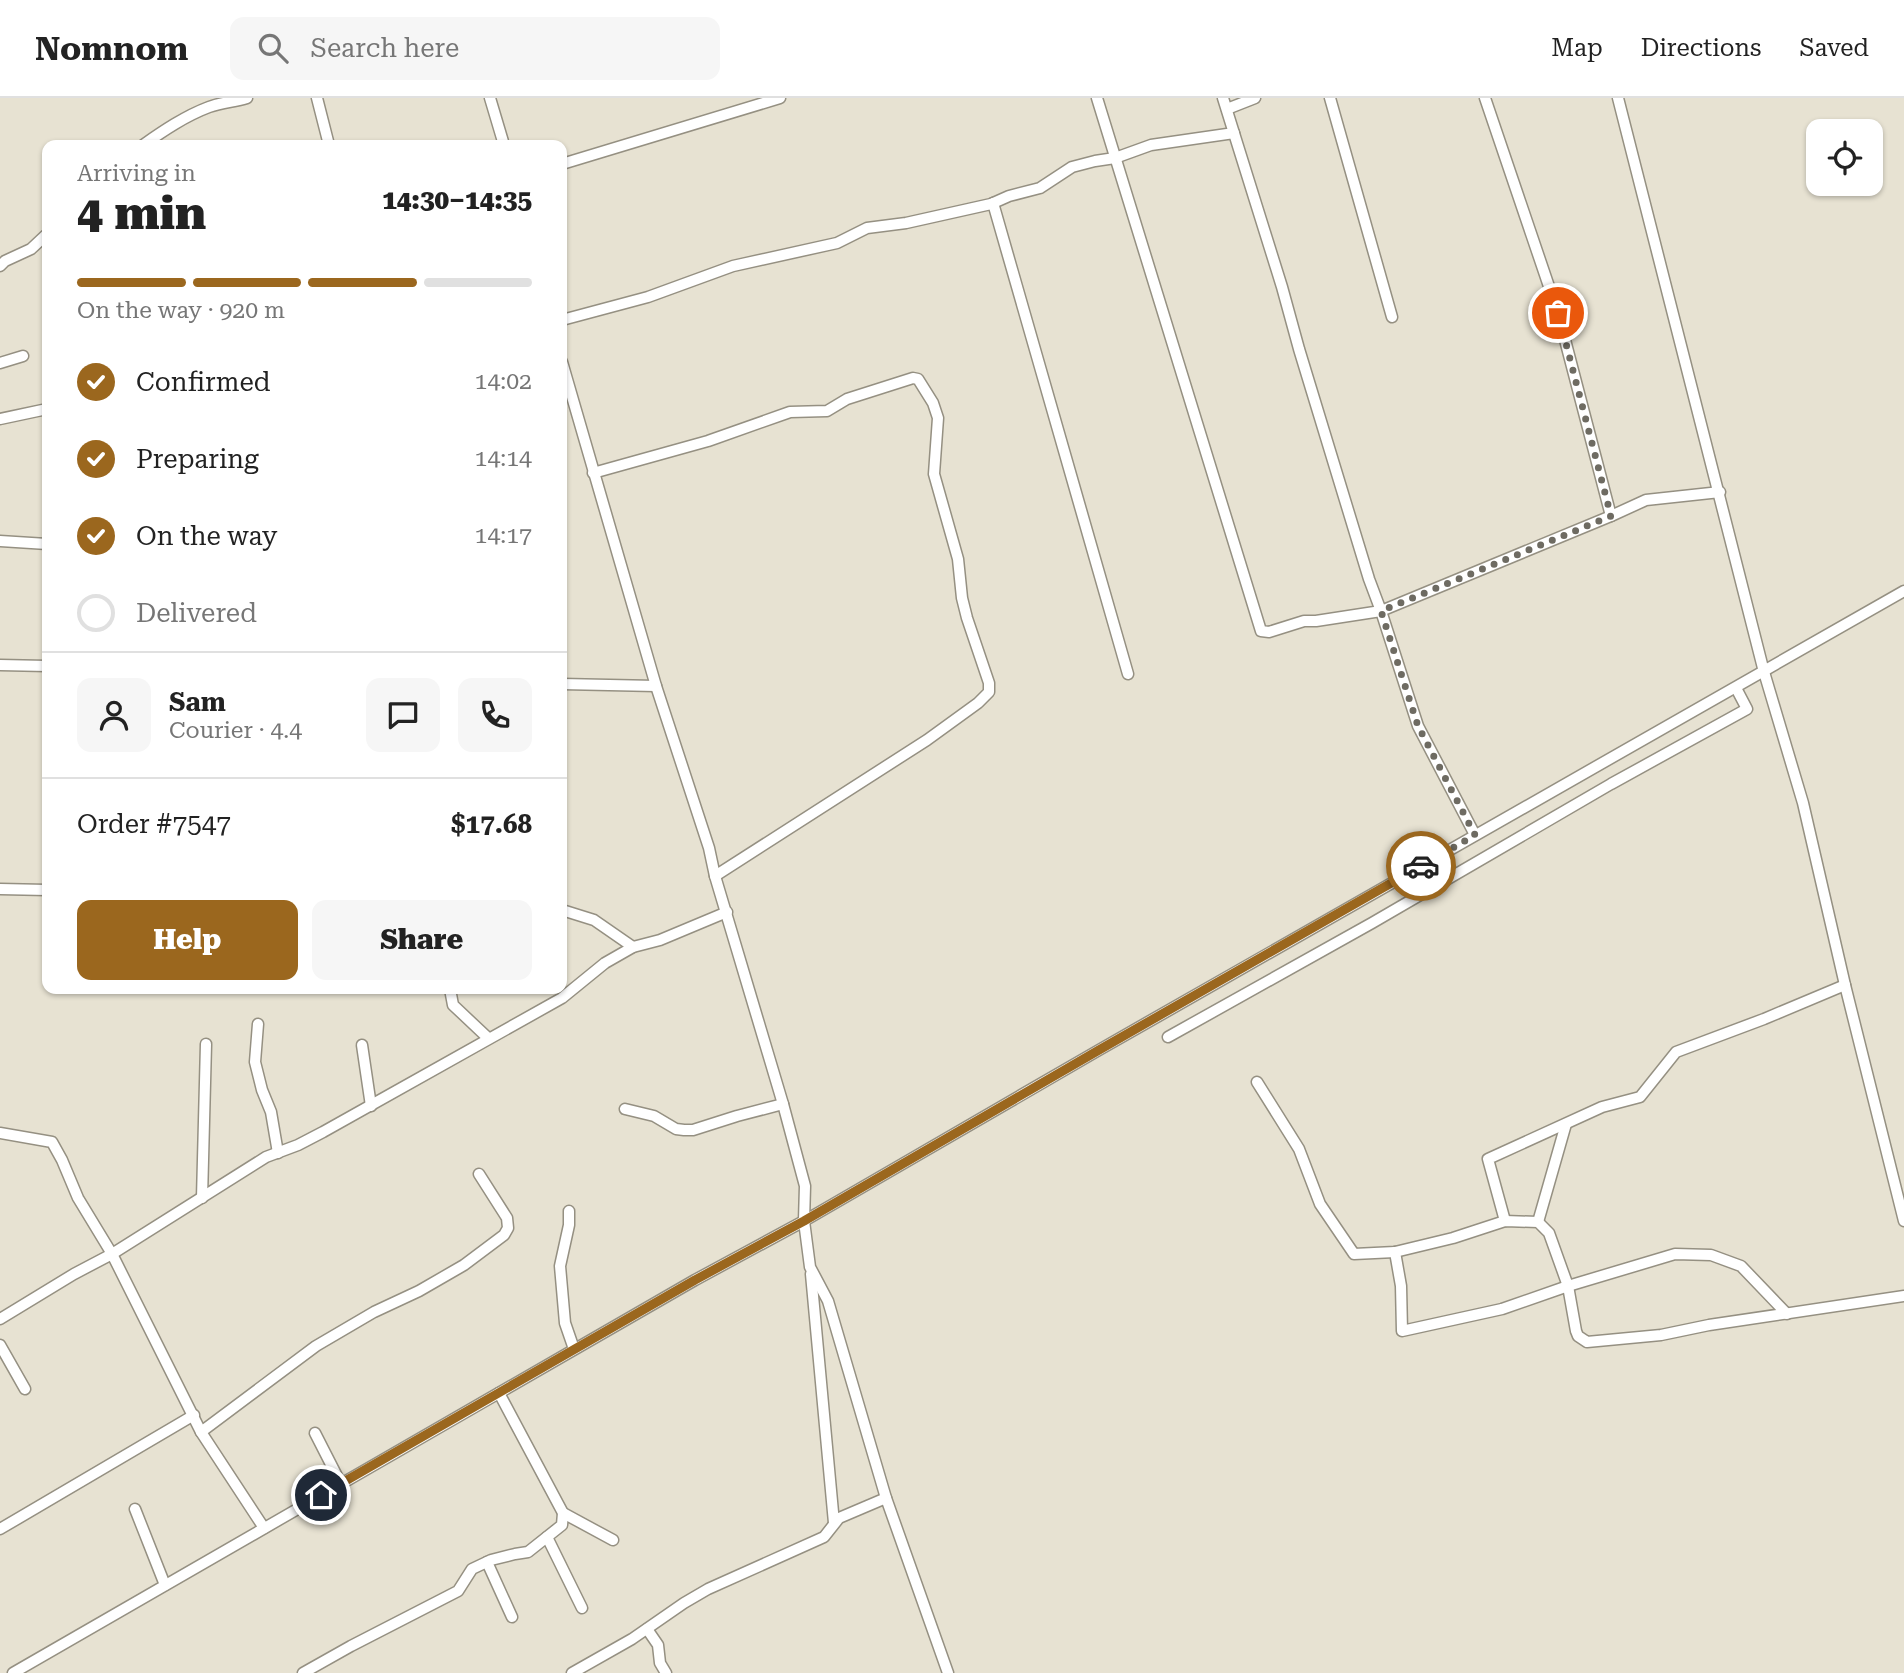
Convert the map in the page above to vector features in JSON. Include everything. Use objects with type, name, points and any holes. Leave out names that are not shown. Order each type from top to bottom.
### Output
[{"type":"street","points":[[150,140],[206,108],[247,98]]},
{"type":"street","points":[[317,98],[328,140]]},
{"type":"street","points":[[490,98],[503,140]]},
{"type":"street","points":[[567,162],[780,98]]},
{"type":"street","points":[[1097,98],[1261,631],[1269,632],[1304,621],[1381,611],[1646,500],[1720,492]]},
{"type":"street","points":[[1255,98],[1225,103],[1369,579],[1418,726],[1475,835]]},
{"type":"street","points":[[1330,98],[1392,317]]},
{"type":"street","points":[[1485,98],[1558,313],[1611,516]]},
{"type":"street","points":[[1618,98],[1764,672],[1803,803],[1845,985],[1898,1179],[1904,1222]]},
{"type":"street","points":[[567,319],[648,297],[733,266],[837,243],[867,228],[906,223],[993,203],[1040,188],[1072,167],[1115,158],[1152,145],[1234,133]]},
{"type":"street","points":[[993,203],[1128,674]]},
{"type":"street","points":[[0,266],[31,249],[42,238]]},
{"type":"street","points":[[0,363],[23,356]]},
{"type":"street","points":[[593,473],[708,441],[790,412],[827,411],[847,399],[913,378],[918,379],[936,410],[938,418],[934,474],[958,559],[967,618],[989,683],[989,692],[927,740],[715,876]]},
{"type":"street","points":[[567,380],[656,686],[709,848],[805,1186],[804,1221],[834,1523]]},
{"type":"street","points":[[0,419],[42,410]]},
{"type":"street","points":[[0,541],[42,544]]},
{"type":"street","points":[[21,1671],[574,1349],[804,1221],[1904,591]]},
{"type":"street","points":[[0,665],[42,666]]},
{"type":"street","points":[[567,684],[656,686]]},
{"type":"street","points":[[1168,1037],[1747,709],[1736,688]]},
{"type":"street","points":[[0,888],[42,890]]},
{"type":"street","points":[[567,911],[594,920],[633,947]]},
{"type":"street","points":[[567,994],[605,963],[633,947],[660,940],[727,912]]},
{"type":"street","points":[[1505,1221],[1488,1159],[1602,1107],[1640,1097],[1676,1052],[1845,985]]},
{"type":"street","points":[[451,994],[453,1004],[488,1038]]},
{"type":"street","points":[[0,1319],[112,1254],[266,1157],[298,1145],[371,1106],[567,994]]},
{"type":"street","points":[[258,1024],[255,1062],[271,1112],[278,1153]]},
{"type":"street","points":[[202,1198],[206,1044]]},
{"type":"street","points":[[362,1045],[371,1106]]},
{"type":"street","points":[[1257,1082],[1299,1149],[1320,1204],[1354,1254],[1395,1252],[1453,1238],[1505,1221],[1538,1222],[1549,1233],[1568,1286],[1578,1336],[1591,1342],[1661,1335],[1709,1325],[1904,1296]]},
{"type":"street","points":[[625,1109],[654,1116],[676,1129],[693,1130],[783,1104]]},
{"type":"street","points":[[1538,1222],[1566,1124]]},
{"type":"street","points":[[0,1133],[52,1142],[78,1198],[112,1254],[201,1432],[264,1528]]},
{"type":"street","points":[[201,1432],[316,1346],[464,1265],[504,1235],[508,1228],[507,1217],[479,1174]]},
{"type":"street","points":[[569,1212],[569,1225],[560,1266],[565,1322],[574,1349]]},
{"type":"street","points":[[1395,1252],[1401,1286],[1402,1331],[1502,1309],[1675,1254],[1711,1255],[1741,1266],[1787,1314]]},
{"type":"street","points":[[810,1267],[828,1301],[886,1498],[948,1673]]},
{"type":"street","points":[[0,1346],[25,1389]]},
{"type":"street","points":[[499,1393],[563,1513],[613,1541]]},
{"type":"street","points":[[0,1529],[194,1415]]},
{"type":"street","points":[[315,1433],[341,1484]]},
{"type":"street","points":[[572,1673],[708,1589],[824,1537],[839,1518],[886,1498]]},
{"type":"street","points":[[135,1509],[165,1585]]},
{"type":"street","points":[[303,1673],[458,1591],[472,1569],[487,1562],[528,1552],[562,1525],[563,1513]]},
{"type":"street","points":[[547,1537],[583,1608]]},
{"type":"street","points":[[487,1562],[512,1617]]},
{"type":"street","points":[[647,1629],[658,1645],[660,1663],[666,1673]]},
{"type":"way so far","points":[[1421,866],[1475,835],[1418,726],[1381,611],[1611,516],[1558,313]]},
{"type":"route","points":[[321,1495],[1421,866]]}]
